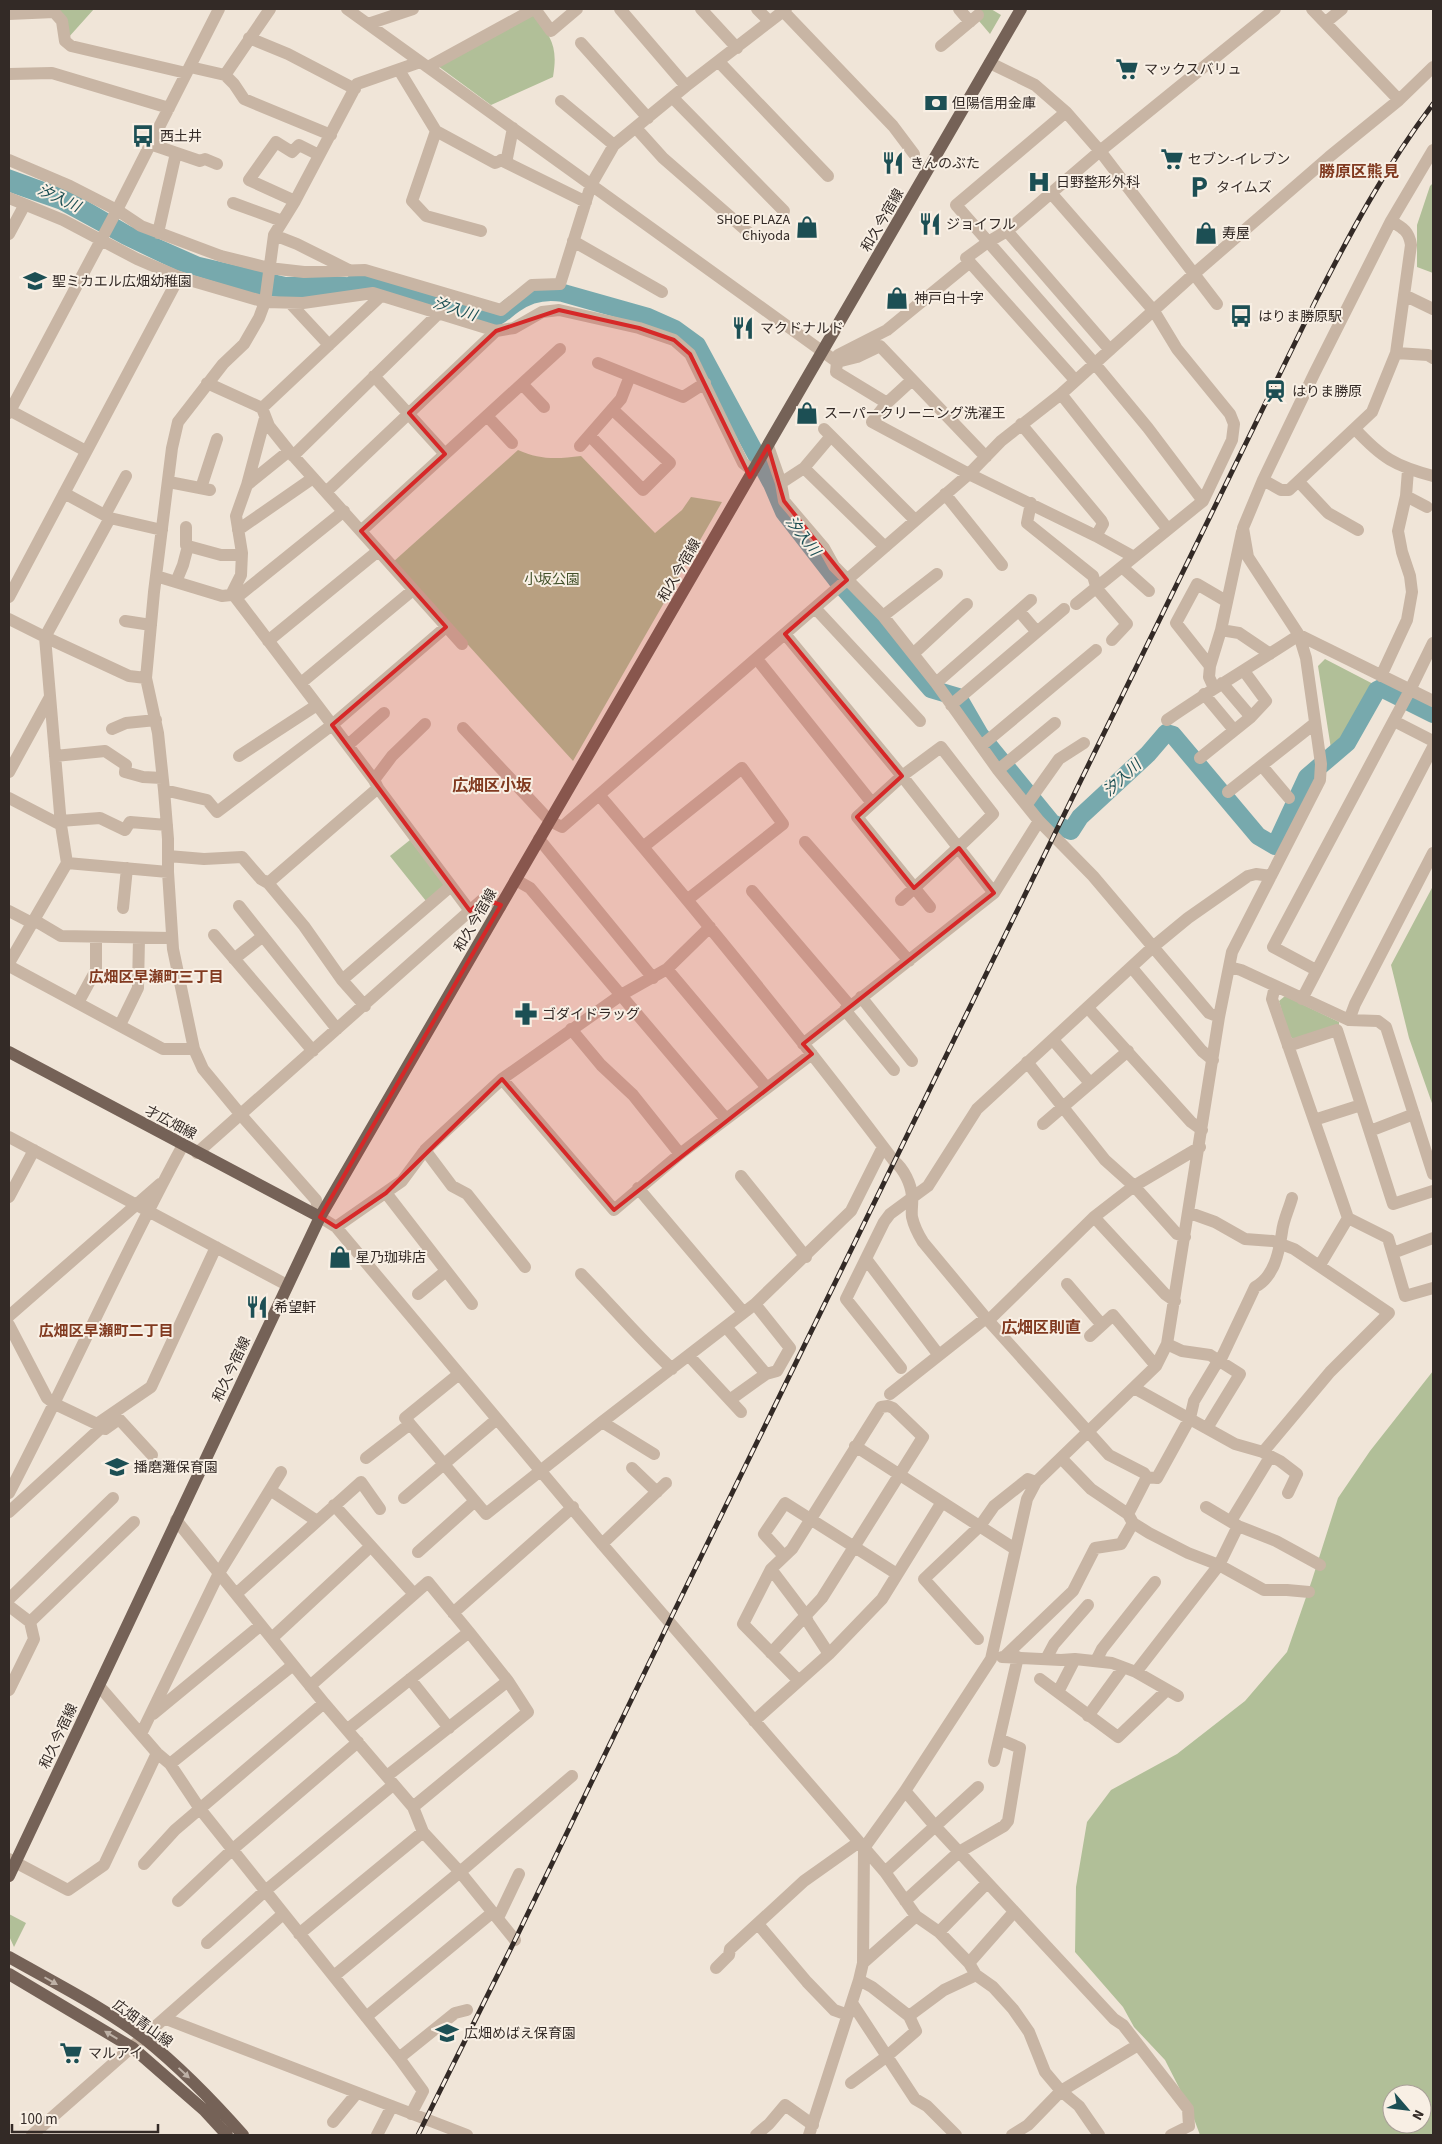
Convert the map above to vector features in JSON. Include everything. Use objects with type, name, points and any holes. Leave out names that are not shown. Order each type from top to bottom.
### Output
[{"type":"main road","name":"和久今宿線","points":[[9,1876],[12,1861],[99,1686],[320,1217],[766,449],[830,357],[990,62],[1021,9]]},
{"type":"main road","name":"才広畑線","points":[[9,1052],[320,1217]]},
{"type":"main road","name":"広畑青山線","points":[[9,1956],[98,2008],[144,2038],[212,2100],[243,2135]]},
{"type":"main road","name":"広畑青山線","points":[[9,1974],[133,2048],[197,2103],[227,2135]]},
{"type":"street","points":[[86,451],[9,411],[117,210],[219,9]]},
{"type":"street","points":[[225,75],[270,9]]},
{"type":"street","points":[[347,9],[830,357],[836,372],[887,403]]},
{"type":"street","points":[[368,24],[413,9]]},
{"type":"street","points":[[577,9],[551,31],[534,9],[424,64],[357,84],[295,201],[274,235],[265,302],[259,318],[244,344],[223,364],[178,422],[172,448],[156,576],[146,678],[156,720],[167,825],[171,938],[194,1049],[203,1069],[240,1115],[316,1200],[320,1217],[336,1227],[602,1544],[670,1620],[885,1872],[916,1916],[939,1932],[969,1963],[976,1974],[993,1986],[1013,2009],[1029,2032],[1045,2072],[1061,2091],[1078,2106],[1098,2135]]},
{"type":"street","points":[[620,9],[686,86]]},
{"type":"street","points":[[701,9],[737,48]]},
{"type":"street","points":[[757,9],[770,21]]},
{"type":"street","points":[[941,46],[974,18],[959,9]]},
{"type":"street","points":[[1075,380],[966,258],[988,242],[1007,232],[1100,151],[1275,9]]},
{"type":"street","points":[[1312,9],[1399,100]]},
{"type":"street","points":[[1326,22],[1342,9]]},
{"type":"street","points":[[9,160],[70,186],[117,210],[141,226],[221,256],[269,268],[304,272],[365,270],[501,310],[532,285],[560,284],[591,185],[614,146],[686,86],[785,10],[893,126],[914,154]]},
{"type":"street","points":[[9,14],[54,12],[62,21],[68,44],[188,70],[225,75],[244,99],[331,135]]},
{"type":"street","points":[[249,38],[288,54],[355,89]]},
{"type":"street","points":[[581,43],[648,118]]},
{"type":"street","points":[[719,62],[828,176]]},
{"type":"street","points":[[990,62],[1034,85],[1066,112],[1100,151],[1217,304]]},
{"type":"street","points":[[463,728],[550,821],[562,828],[969,474],[1001,441],[1061,394],[1195,273],[1399,100],[1433,67]]},
{"type":"street","points":[[399,70],[436,131],[495,163],[507,158],[513,128]]},
{"type":"street","points":[[9,74],[52,73],[169,108]]},
{"type":"street","points":[[673,98],[784,211]]},
{"type":"street","points":[[560,101],[614,146]]},
{"type":"street","points":[[1066,112],[956,205],[1095,364],[1148,428],[1203,501]]},
{"type":"street","points":[[636,128],[663,158],[749,233]]},
{"type":"street","points":[[436,131],[412,201],[426,216],[481,231]]},
{"type":"street","points":[[295,201],[249,180],[276,142],[292,152],[299,145],[319,155]]},
{"type":"street","points":[[150,144],[200,161],[205,159],[218,164]]},
{"type":"street","points":[[1234,730],[1209,677],[1243,528],[1263,480],[1391,221],[1433,150]]},
{"type":"street","points":[[158,233],[176,153]]},
{"type":"street","points":[[501,160],[586,202]]},
{"type":"street","points":[[1052,193],[1154,311],[1177,349],[1230,414],[1234,424],[1232,440],[1203,501],[1167,528],[1076,604]]},
{"type":"street","points":[[9,198],[24,206],[63,220],[137,259],[179,277],[265,302],[303,303],[373,293],[496,331],[514,328],[542,312],[559,310],[639,328],[674,340],[690,354],[743,463],[753,471]]},
{"type":"street","points":[[233,203],[282,221]]},
{"type":"street","points":[[9,234],[24,206]]},
{"type":"street","points":[[1263,480],[1281,490],[1289,490],[1372,412],[1396,353],[1411,245],[1409,235],[1405,229],[1391,221]]},
{"type":"street","points":[[1007,232],[1110,350]]},
{"type":"street","points":[[274,235],[297,244],[349,270]]},
{"type":"street","points":[[574,241],[662,292]]},
{"type":"street","points":[[830,357],[887,330],[970,262]]},
{"type":"street","points":[[9,597],[179,277]]},
{"type":"street","points":[[1404,295],[1433,308]]},
{"type":"street","points":[[234,597],[241,575],[241,555],[236,516],[247,485],[263,413],[329,345],[381,296]]},
{"type":"street","points":[[290,303],[329,345]]},
{"type":"street","points":[[247,485],[291,453],[438,314]]},
{"type":"street","points":[[326,492],[496,331]]},
{"type":"street","points":[[830,357],[857,357],[880,346],[986,457]]},
{"type":"street","points":[[361,531],[560,349]]},
{"type":"street","points":[[1396,353],[1428,355],[1433,358]]},
{"type":"street","points":[[598,363],[683,397],[705,383]]},
{"type":"street","points":[[374,376],[445,454]]},
{"type":"street","points":[[580,446],[621,399],[630,376]]},
{"type":"street","points":[[912,380],[887,403],[872,422],[969,474],[1031,503],[1134,557]]},
{"type":"street","points":[[207,383],[263,413],[268,426],[291,453],[462,644]]},
{"type":"street","points":[[522,384],[544,407]]},
{"type":"street","points":[[1061,394],[1167,528]]},
{"type":"street","points":[[590,436],[643,490],[670,463],[612,409]]},
{"type":"street","points":[[487,416],[512,443]]},
{"type":"street","points":[[1021,424],[1102,520],[1103,524],[1096,536]]},
{"type":"street","points":[[1355,429],[1371,446],[1392,461],[1408,470],[1433,476]]},
{"type":"street","points":[[781,483],[804,468],[828,433],[915,520]]},
{"type":"street","points":[[168,482],[205,489],[217,439]]},
{"type":"street","points":[[766,449],[781,483],[784,501],[824,548],[834,566],[883,616],[936,683],[952,700],[984,744],[998,770],[1039,821],[1093,876],[1209,1013],[1220,1017]]},
{"type":"street","points":[[804,468],[885,547]]},
{"type":"street","points":[[1381,676],[1407,620],[1412,592],[1410,576],[1402,552],[1398,531],[1406,496],[1408,470]]},
{"type":"street","points":[[126,476],[108,516],[45,637],[61,823],[67,863],[9,965],[163,1048],[194,1049]]},
{"type":"street","points":[[238,530],[313,478]]},
{"type":"street","points":[[1299,482],[1328,513],[1358,530]]},
{"type":"street","points":[[64,492],[108,516],[162,530]]},
{"type":"street","points":[[945,494],[1002,565]]},
{"type":"street","points":[[1406,496],[1427,507]]},
{"type":"street","points":[[1031,503],[1027,523],[1093,576],[1097,588],[1128,624],[1112,640]]},
{"type":"street","points":[[156,576],[222,596],[234,597],[344,511]]},
{"type":"street","points":[[176,582],[188,546],[186,545],[186,527]]},
{"type":"street","points":[[716,1968],[729,1955],[730,1950],[804,1881],[861,1845],[905,1791],[991,1659],[1027,1499],[1036,1482],[1156,1366],[1167,1344],[1232,952],[1320,780],[1321,764],[1306,658],[1299,636],[1248,556],[1243,528]]},
{"type":"street","points":[[188,546],[221,555],[241,555]]},
{"type":"street","points":[[268,641],[378,551]]},
{"type":"street","points":[[1122,567],[1149,590]]},
{"type":"street","points":[[883,616],[937,574]]},
{"type":"street","points":[[1210,666],[1176,623],[1197,584],[1226,601]]},
{"type":"street","points":[[300,684],[413,590]]},
{"type":"street","points":[[234,597],[348,745],[470,911]]},
{"type":"street","points":[[936,683],[1031,600]]},
{"type":"street","points":[[913,654],[967,604]]},
{"type":"street","points":[[815,608],[920,721]]},
{"type":"street","points":[[952,700],[1064,609]]},
{"type":"street","points":[[1019,611],[1036,632]]},
{"type":"street","points":[[9,619],[129,676],[146,678]]},
{"type":"street","points":[[125,621],[151,625]]},
{"type":"street","points":[[55,756],[106,751],[126,765],[124,772],[207,800],[217,812],[332,725],[446,627]]},
{"type":"street","points":[[1221,630],[1240,632],[1270,654]]},
{"type":"street","points":[[785,634],[902,776],[994,893]]},
{"type":"street","points":[[1299,636],[1433,701]]},
{"type":"street","points":[[1168,720],[1213,688],[1299,636]]},
{"type":"street","points":[[1316,970],[1273,947],[1394,721],[1433,643]]},
{"type":"street","points":[[984,744],[1096,650]]},
{"type":"street","points":[[757,659],[872,803]]},
{"type":"street","points":[[1200,758],[1251,716],[1266,700],[1244,671]]},
{"type":"street","points":[[1213,688],[1251,716]]},
{"type":"street","points":[[9,772],[50,697]]},
{"type":"street","points":[[239,756],[317,705]]},
{"type":"street","points":[[348,745],[384,713]]},
{"type":"street","points":[[112,729],[126,723],[156,720]]},
{"type":"street","points":[[1394,721],[1433,741]]},
{"type":"street","points":[[998,770],[1055,723]]},
{"type":"street","points":[[268,883],[376,784],[392,756],[425,724]]},
{"type":"street","points":[[1228,792],[1314,724]]},
{"type":"street","points":[[1027,804],[1059,759],[1084,743]]},
{"type":"street","points":[[901,900],[914,888],[959,848],[993,814],[941,747],[902,776],[857,817],[914,888],[930,907]]},
{"type":"street","points":[[1302,999],[1433,747]]},
{"type":"street","points":[[1262,766],[1289,798]]},
{"type":"street","points":[[643,847],[742,768],[783,824],[687,900]]},
{"type":"street","points":[[600,796],[710,927],[905,1174],[912,1196],[912,1215],[915,1230],[923,1242],[987,1319],[1088,1432],[1110,1455],[1144,1473],[1147,1477],[1157,1478],[1190,1418],[1194,1401],[1220,1361],[1255,1287],[1265,1282],[1282,1244],[1282,1231],[1292,1198]]},
{"type":"street","points":[[9,798],[61,823],[100,818],[125,830],[130,822],[167,825]]},
{"type":"street","points":[[803,1044],[994,893],[1039,821]]},
{"type":"street","points":[[539,839],[653,978]]},
{"type":"street","points":[[805,842],[909,961]]},
{"type":"street","points":[[1349,1020],[1355,1004],[1433,854]]},
{"type":"street","points":[[168,856],[204,859],[242,858],[261,879],[268,883],[304,926],[342,980],[365,1006]]},
{"type":"street","points":[[67,863],[168,872]]},
{"type":"street","points":[[122,908],[127,868]]},
{"type":"street","points":[[901,1368],[846,1299],[890,1214],[928,1186],[977,1109],[1154,946],[1188,918],[1248,876],[1256,874],[1271,876]]},
{"type":"street","points":[[516,880],[530,888],[726,1119]]},
{"type":"street","points":[[342,980],[451,886]]},
{"type":"street","points":[[752,891],[847,1008],[894,1070]]},
{"type":"street","points":[[197,1153],[365,1006],[482,900],[491,901],[500,907]]},
{"type":"street","points":[[239,906],[337,1030]]},
{"type":"street","points":[[9,911],[61,936],[171,938]]},
{"type":"street","points":[[336,1227],[402,1181],[425,1150],[502,1079],[620,995],[666,969],[710,927]]},
{"type":"street","points":[[214,935],[313,1051]]},
{"type":"street","points":[[234,959],[262,936]]},
{"type":"street","points":[[78,1003],[96,970],[96,937]]},
{"type":"street","points":[[120,1025],[138,988],[139,938]]},
{"type":"street","points":[[1229,967],[1242,970],[1349,1020],[1378,1021],[1386,1027],[1433,1174]]},
{"type":"street","points":[[1132,968],[1202,1051],[1213,1060]]},
{"type":"street","points":[[666,969],[767,1088]]},
{"type":"street","points":[[1275,986],[1272,999],[1348,1218],[1388,1238],[1405,1296],[1433,1288]]},
{"type":"street","points":[[861,997],[912,1061]]},
{"type":"street","points":[[1088,1008],[1191,1122],[1202,1130]]},
{"type":"street","points":[[571,1029],[632,1095],[680,1154]]},
{"type":"street","points":[[1288,1046],[1337,1030],[1393,1204],[1433,1191]]},
{"type":"street","points":[[1053,1040],[1090,1083]]},
{"type":"street","points":[[1043,1124],[1128,1051]]},
{"type":"street","points":[[502,1079],[614,1210],[680,1154],[812,1054]]},
{"type":"street","points":[[1027,1062],[1106,1160],[1134,1186],[1177,1234],[1185,1237]]},
{"type":"street","points":[[1314,1120],[1361,1105]]},
{"type":"street","points":[[1370,1131],[1414,1114]]},
{"type":"street","points":[[9,1137],[287,1285]]},
{"type":"street","points":[[9,1493],[55,1404],[148,1211],[183,1145]]},
{"type":"street","points":[[459,1374],[405,1418],[486,1514],[602,1422],[727,1328],[806,1257],[851,1211],[883,1147]]},
{"type":"street","points":[[890,1394],[987,1319],[1094,1217],[1134,1186],[1200,1147]]},
{"type":"street","points":[[9,1197],[34,1150]]},
{"type":"street","points":[[425,1150],[452,1186],[467,1194],[525,1267]]},
{"type":"street","points":[[740,1176],[806,1257]]},
{"type":"street","points":[[9,1316],[135,1204],[163,1182]]},
{"type":"street","points":[[638,1188],[743,1312]]},
{"type":"street","points":[[386,1193],[472,1304]]},
{"type":"street","points":[[1136,1672],[1219,1565],[1235,1523],[1266,1455],[1330,1372],[1389,1313],[1306,1255],[1273,1241],[1245,1239],[1215,1222],[1190,1213]]},
{"type":"street","points":[[1094,1217],[1165,1294],[1174,1301]]},
{"type":"street","points":[[1320,1265],[1348,1218]]},
{"type":"street","points":[[1393,1253],[1433,1238]]},
{"type":"street","points":[[9,1512],[99,1425],[151,1387],[216,1247]]},
{"type":"street","points":[[866,1259],[935,1350]]},
{"type":"street","points":[[418,1294],[446,1271]]},
{"type":"street","points":[[581,1274],[623,1317],[642,1341],[672,1370]]},
{"type":"street","points":[[1067,1284],[1102,1325]]},
{"type":"street","points":[[731,1399],[766,1374],[777,1370],[790,1348],[755,1304]]},
{"type":"street","points":[[1090,1336],[1113,1315],[1156,1366]]},
{"type":"street","points":[[9,1325],[47,1398],[55,1404],[106,1429],[119,1418],[152,1455]]},
{"type":"street","points":[[727,1328],[766,1374]]},
{"type":"street","points":[[1167,1344],[1182,1351],[1210,1355],[1240,1374],[1207,1428]]},
{"type":"street","points":[[689,1356],[731,1399],[741,1412]]},
{"type":"street","points":[[1134,1388],[1235,1444],[1280,1461],[1297,1474],[1288,1493]]},
{"type":"street","points":[[771,1653],[822,1598],[923,1437],[893,1408],[888,1406],[881,1407],[792,1549],[770,1568],[743,1624],[771,1653],[798,1680]]},
{"type":"street","points":[[404,1498],[497,1419]]},
{"type":"street","points":[[602,1422],[654,1454]]},
{"type":"street","points":[[366,1458],[410,1424]]},
{"type":"street","points":[[855,1446],[1016,1549]]},
{"type":"street","points":[[1061,1458],[1090,1489],[1130,1518],[1188,1553],[1219,1565],[1264,1590],[1309,1592]]},
{"type":"street","points":[[602,1544],[662,1488],[632,1468]]},
{"type":"street","points":[[141,1734],[219,1573],[282,1472]]},
{"type":"street","points":[[1005,1656],[1065,1601],[1073,1591],[1095,1548],[1118,1546],[1147,1477]]},
{"type":"street","points":[[978,1639],[924,1579],[980,1526],[994,1506],[1028,1479],[1036,1482]]},
{"type":"street","points":[[236,1594],[361,1482],[380,1509]]},
{"type":"street","points":[[270,1490],[317,1521]]},
{"type":"street","points":[[9,1599],[113,1498]]},
{"type":"street","points":[[418,1552],[475,1501]]},
{"type":"street","points":[[754,1720],[829,1654],[882,1599],[942,1502]]},
{"type":"street","points":[[784,1556],[764,1534],[785,1503],[853,1548],[897,1574]]},
{"type":"street","points":[[334,1505],[414,1594]]},
{"type":"street","points":[[453,1613],[572,1507]]},
{"type":"street","points":[[1206,1507],[1320,1566]]},
{"type":"street","points":[[176,1520],[324,1703],[413,1807],[423,1832],[460,1872],[516,1940]]},
{"type":"street","points":[[30,1622],[134,1522]]},
{"type":"street","points":[[272,1638],[371,1546]]},
{"type":"street","points":[[770,1568],[806,1614],[808,1622],[829,1654]]},
{"type":"street","points":[[310,1686],[428,1582],[508,1681],[528,1712],[413,1807]]},
{"type":"street","points":[[1096,1661],[1102,1649],[1155,1582]]},
{"type":"street","points":[[1046,1659],[1054,1644],[1084,1610],[1065,1601]]},
{"type":"street","points":[[9,1606],[30,1622],[34,1639],[9,1690]]},
{"type":"street","points":[[151,1716],[261,1625]]},
{"type":"street","points":[[348,1729],[469,1632]]},
{"type":"street","points":[[991,1659],[1005,1656],[1060,1660],[1076,1659],[1112,1663],[1136,1672],[1172,1693],[1118,1737],[1040,1678]]},
{"type":"street","points":[[994,1761],[1018,1658]]},
{"type":"street","points":[[1058,1692],[1076,1659]]},
{"type":"street","points":[[170,1764],[293,1665]]},
{"type":"street","points":[[1088,1716],[1123,1668]]},
{"type":"street","points":[[410,1679],[449,1728]]},
{"type":"street","points":[[207,1943],[449,1728],[508,1681]]},
{"type":"street","points":[[99,1686],[170,1764],[200,1809],[399,2058],[423,2091],[411,2114]]},
{"type":"street","points":[[144,1864],[175,1830],[324,1703]]},
{"type":"street","points":[[905,1901],[959,1852],[1004,1826],[1008,1821],[1020,1748],[999,1739]]},
{"type":"street","points":[[178,1901],[233,1849],[358,1742]]},
{"type":"street","points":[[12,1861],[68,1890],[104,1864],[158,1753]]},
{"type":"street","points":[[334,1976],[572,1776]]},
{"type":"street","points":[[885,1872],[978,1787]]},
{"type":"street","points":[[905,1791],[1014,1912],[1114,2019],[1123,2025],[1188,2109],[1189,2126],[1171,2135]]},
{"type":"street","points":[[299,1934],[423,1832]]},
{"type":"street","points":[[756,2135],[785,2105],[811,2132],[860,1980],[862,1963],[861,1845]]},
{"type":"street","points":[[366,2017],[495,1915],[519,1874]]},
{"type":"street","points":[[939,1932],[987,1883]]},
{"type":"street","points":[[969,1963],[1014,1912]]},
{"type":"street","points":[[32,2135],[283,1914]]},
{"type":"street","points":[[862,1963],[916,1916]]},
{"type":"street","points":[[758,1924],[807,1982],[834,2010],[850,2009]]},
{"type":"street","points":[[909,2016],[944,1990],[976,1974]]},
{"type":"street","points":[[851,2083],[886,2057],[916,2031],[909,2016],[860,1980]]},
{"type":"street","points":[[850,2009],[915,2100],[927,2106],[956,2135]]},
{"type":"street","points":[[399,2058],[454,2013],[467,2010]]},
{"type":"street","points":[[166,2019],[467,2135]]},
{"type":"street","points":[[1012,2135],[1028,2125],[1061,2091],[1138,2045]]},
{"type":"street","points":[[333,2122],[357,2093]]},
{"type":"street","points":[[377,2135],[392,2106]]},
{"type":"highlighted area","points":[[559,310],[639,328],[674,340],[690,354],[750,477],[768,446],[784,501],[847,580],[785,634],[902,776],[857,817],[914,888],[959,848],[994,893],[803,1044],[812,1054],[614,1210],[502,1079],[386,1193],[336,1227],[320,1217],[501,905],[483,899],[470,911],[332,725],[446,627],[361,531],[445,454],[409,413],[496,331]]},
{"type":"green space","points":[[9,9],[94,9],[68,38],[64,20]]},
{"type":"green space","points":[[981,9],[991,9],[1001,15],[990,34],[979,21],[979,11]]},
{"type":"green space","points":[[533,15],[545,30],[552,43],[555,58],[553,77],[491,105],[438,66]]},
{"type":"green space","points":[[1433,183],[1433,273],[1417,267],[1417,225],[1430,186]]},
{"type":"green space","name":"小坂公園","points":[[518,450],[534,456],[549,458],[581,456],[655,533],[682,510],[691,497],[722,502],[573,761],[393,562]]},
{"type":"green space","points":[[1325,659],[1379,687],[1346,742],[1332,755],[1318,666]]},
{"type":"green space","points":[[410,840],[445,885],[426,901],[390,856]]},
{"type":"green space","points":[[1433,886],[1433,1106],[1409,1038],[1391,965]]},
{"type":"green space","points":[[1285,996],[1339,1022],[1339,1025],[1295,1040],[1289,1036],[1279,1001]]},
{"type":"green space","points":[[1433,1371],[1433,2135],[1200,2135],[1191,2111],[1165,2060],[1134,2027],[1123,2007],[1075,1952],[1076,1887],[1087,1822],[1111,1790],[1177,1754],[1245,1701],[1287,1652],[1338,1498],[1370,1451]]},
{"type":"green space","points":[[9,1914],[26,1923],[14,1947],[9,1936]]},
{"type":"water","points":[[9,169],[72,192],[130,226],[200,257],[286,277],[334,276],[368,279],[407,300],[299,299],[258,295],[176,270],[122,244],[58,209],[9,192]]},
{"type":"waterway","name":"汐入川","points":[[355,282],[380,285],[483,319],[497,317],[514,304],[531,295],[550,292],[563,293],[648,317],[675,329],[697,345],[772,484],[784,512],[836,579],[931,689],[958,697],[980,735],[1052,823],[1071,831],[1080,817],[1148,754],[1166,733],[1173,735],[1258,836],[1275,846],[1307,777],[1347,743],[1377,690],[1381,688],[1433,714]]},
{"type":"railway","points":[[418,2135],[1314,304],[1369,201],[1433,104]]},
{"type":"place","name":"マックスバリュ","points":[[1127,69]]},
{"type":"place","name":"但陽信用金庫","points":[[936,103]]},
{"type":"place","name":"西土井","points":[[143,136]]},
{"type":"place","name":"セブン-イレブン","points":[[1172,159]]},
{"type":"place","name":"きんのぶた","points":[[893,163]]},
{"type":"place","name":"日野整形外科","points":[[1039,182]]},
{"type":"place","name":"タイムズ","points":[[1199,187]]},
{"type":"place","name":"ジョイフル","points":[[930,224]]},
{"type":"place","name":"SHOE PLAZA Chiyoda","points":[[807,227]]},
{"type":"place","name":"寿屋","points":[[1206,233]]},
{"type":"place","name":"聖ミカエル広畑幼稚園","points":[[35,281]]},
{"type":"place","name":"神戸白十字","points":[[897,298]]},
{"type":"place","name":"はりま勝原駅","points":[[1241,316]]},
{"type":"place","name":"マクドナルド","points":[[743,328]]},
{"type":"place","name":"はりま勝原","points":[[1275,391]]},
{"type":"place","name":"スーパークリーニング洗濯王","points":[[807,413]]},
{"type":"place","name":"ゴダイドラッグ","points":[[526,1014]]},
{"type":"place","name":"星乃珈琲店","points":[[340,1257]]},
{"type":"place","name":"希望軒","points":[[257,1307]]},
{"type":"place","name":"播磨灘保育園","points":[[117,1467]]},
{"type":"place","name":"広畑めばえ保育園","points":[[447,2033]]},
{"type":"place","name":"マルアイ","points":[[71,2053]]},
{"type":"district","name":"勝原区熊見","points":[[1359,171]]},
{"type":"district","name":"広畑区小坂","points":[[492,785]]},
{"type":"district","name":"広畑区早瀬町三丁目","points":[[156,977]]},
{"type":"district","name":"広畑区則直","points":[[1041,1327]]},
{"type":"district","name":"広畑区早瀬町二丁目","points":[[106,1331]]}]
